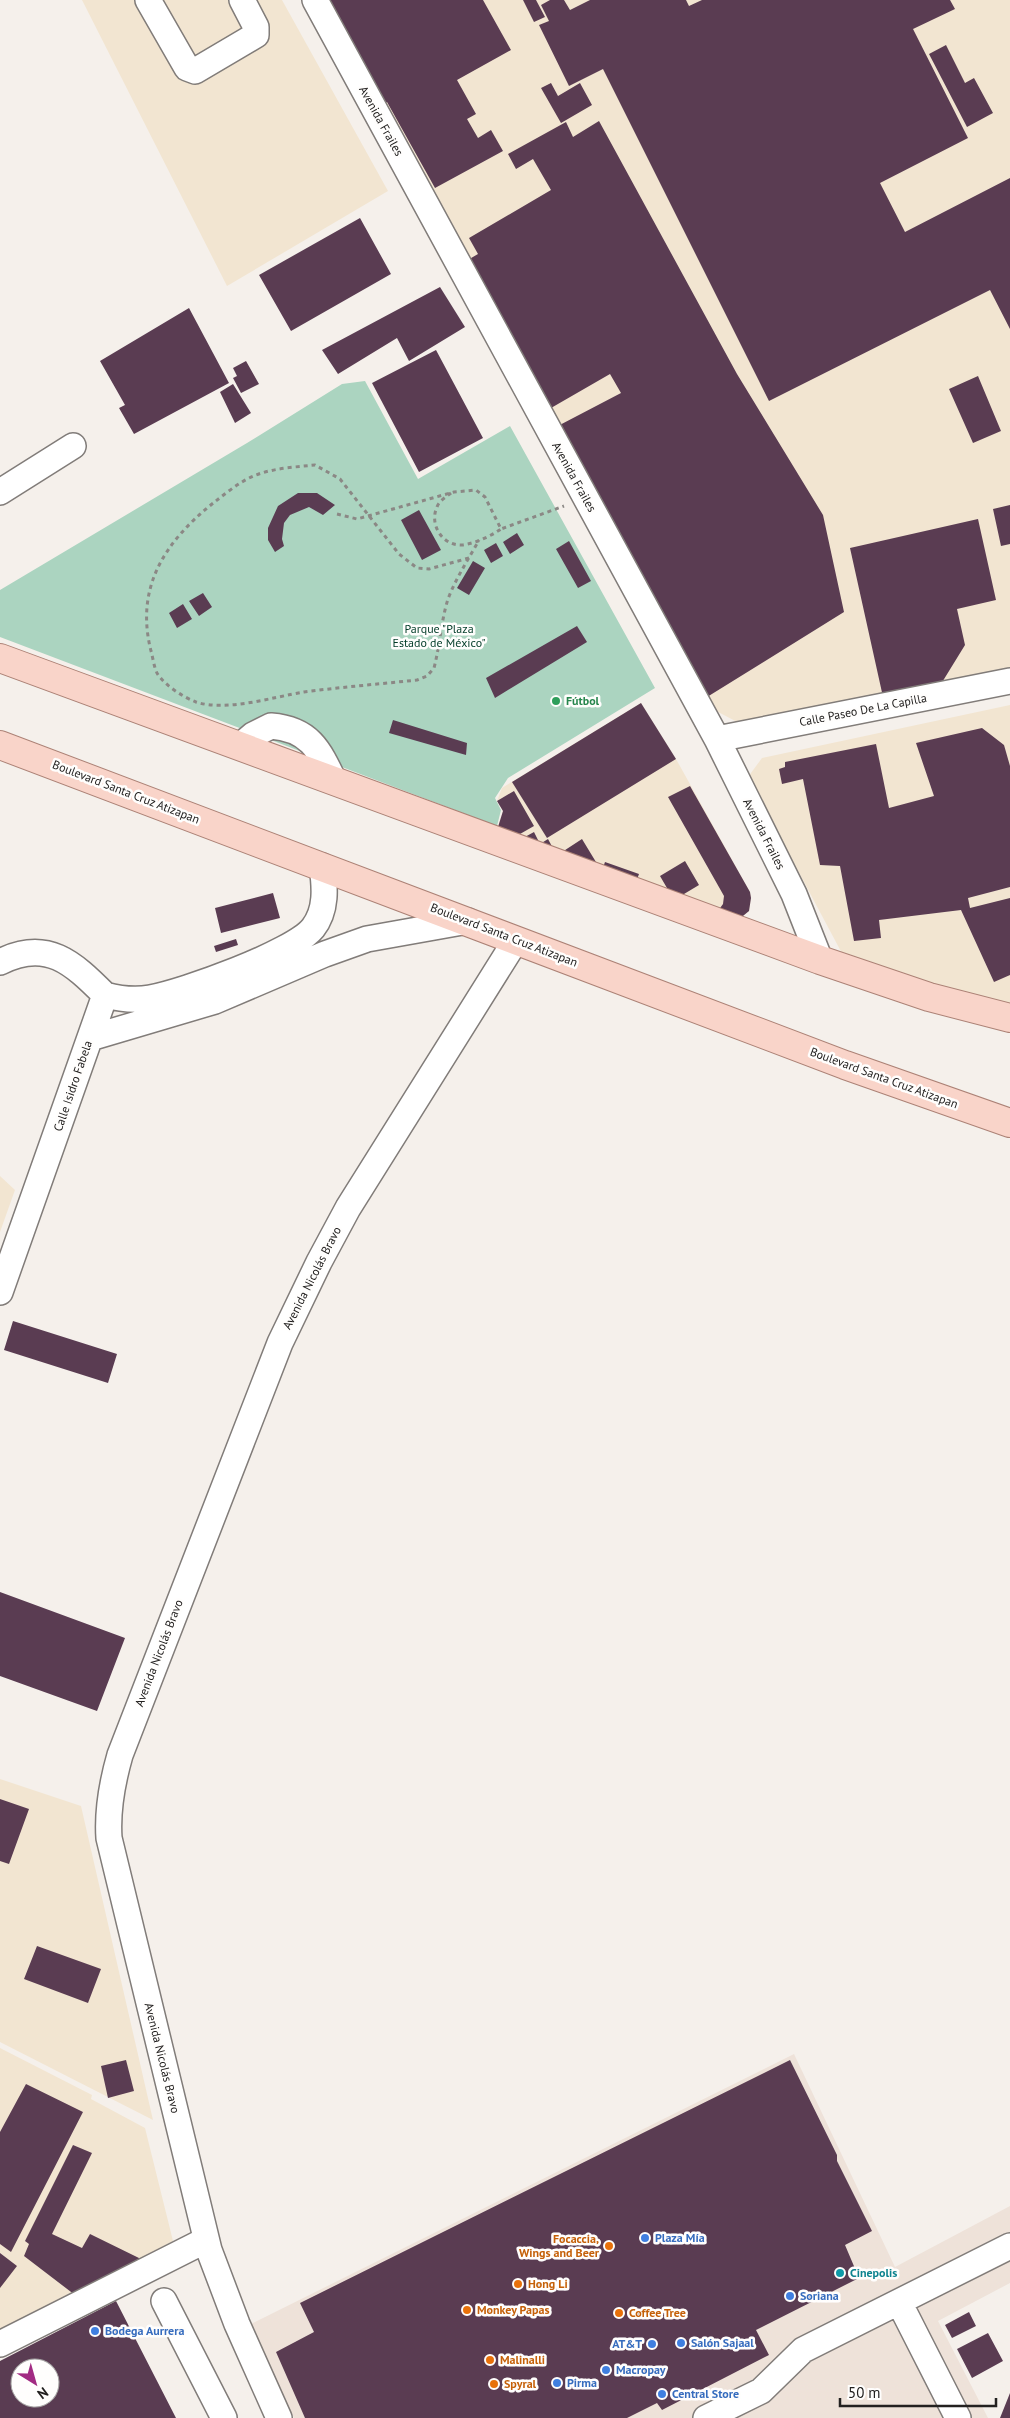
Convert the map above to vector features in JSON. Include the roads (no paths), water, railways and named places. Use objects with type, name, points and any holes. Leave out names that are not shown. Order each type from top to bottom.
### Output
[{"type":"main road","points":[[0,658],[820,960],[929,996],[1010,1018]]},
{"type":"main road","name":"Boulevard Santa Cruz Atizapan","points":[[0,745],[845,1065],[1010,1123]]},
{"type":"street","points":[[148,0],[187,68],[195,71],[256,35],[256,27],[242,0]]},
{"type":"street","name":"Avenida Frailes","points":[[315,0],[717,739],[794,894],[820,960]]},
{"type":"street","points":[[0,492],[73,446]]},
{"type":"street","name":"Calle Paseo De La Capilla","points":[[717,739],[1010,681]]},
{"type":"street","points":[[0,962],[31,952],[52,954],[81,971],[105,996],[124,1000],[149,998],[174,992],[279,952],[298,942],[313,928],[322,914],[324,886],[322,866]]},
{"type":"street","points":[[90,1038],[215,1000],[366,939],[468,921]]},
{"type":"street","name":"Avenida Nicolás Bravo","points":[[279,2418],[237,2324],[206,2240],[108,1838],[108,1814],[112,1783],[127,1736],[280,1343],[348,1208],[516,940]]},
{"type":"street","name":"Calle Isidro Fabela","points":[[0,1292],[105,996]]},
{"type":"street","points":[[0,2344],[206,2240]]},
{"type":"street","points":[[706,2418],[760,2391],[803,2350],[1010,2246]]},
{"type":"street","points":[[164,2302],[224,2418]]},
{"type":"street","points":[[899,2302],[958,2418]]},
{"type":"place","name":"Fútbol","points":[[556,701]]},
{"type":"place","name":"Plaza Mía","points":[[645,2238]]},
{"type":"place","name":"Focaccia, Wings and Beer","points":[[609,2246]]},
{"type":"place","name":"Cinepolis","points":[[840,2273]]},
{"type":"place","name":"Hong Li","points":[[518,2284]]},
{"type":"place","name":"Soriana","points":[[790,2296]]},
{"type":"place","name":"Monkey Papas","points":[[467,2310]]},
{"type":"place","name":"Coffee Tree","points":[[619,2313]]},
{"type":"place","name":"Bodega Aurrera","points":[[95,2331]]},
{"type":"place","name":"Salón Sajaal","points":[[681,2343]]},
{"type":"place","name":"AT&T","points":[[652,2344]]},
{"type":"place","name":"Malinalli","points":[[490,2360]]},
{"type":"place","name":"Macropay","points":[[606,2370]]},
{"type":"place","name":"Pirma","points":[[557,2383]]},
{"type":"place","name":"Spyral","points":[[494,2384]]},
{"type":"place","name":"Central Store","points":[[662,2394]]},
{"type":"park label","name":"Parque \"Plaza Estado de México\"","points":[[439,636]]}]
